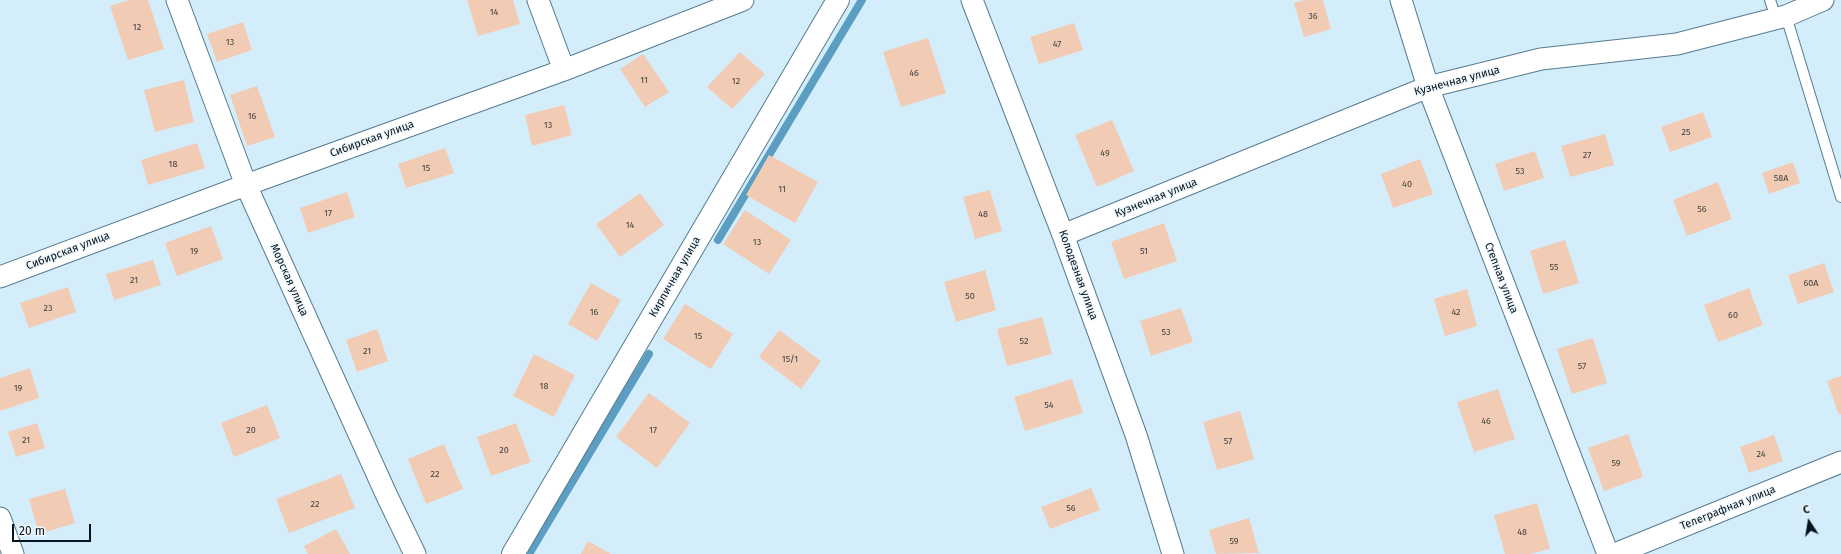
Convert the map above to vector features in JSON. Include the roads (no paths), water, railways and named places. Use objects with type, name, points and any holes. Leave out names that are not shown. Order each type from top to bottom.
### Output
[{"type":"street","name":"Морская улица","points":[[177,0],[246,185],[387,496],[415,554]]},
{"type":"street","points":[[538,0],[564,70]]},
{"type":"street","name":"Сибирская улица","points":[[0,277],[246,185],[564,70],[743,0]]},
{"type":"street","name":"Кирпичная улица","points":[[513,554],[838,0]]},
{"type":"street","name":"Колодезная улица","points":[[972,0],[1063,235],[1136,435],[1173,554]]},
{"type":"street","name":"Степная улица","points":[[1400,0],[1428,87],[1608,554]]},
{"type":"street","name":"Кузнечная улица","points":[[1063,235],[1428,87],[1541,59],[1678,44],[1777,11],[1823,0]]},
{"type":"street","name":"Телеграфная улица","points":[[1615,554],[1841,462]]},
{"type":"street","points":[[0,518],[13,554]]},
{"type":"lane","points":[[1777,11],[1841,197]]},
{"type":"waterway","points":[[718,240],[862,0]]},
{"type":"waterway","points":[[529,554],[649,354]]}]
